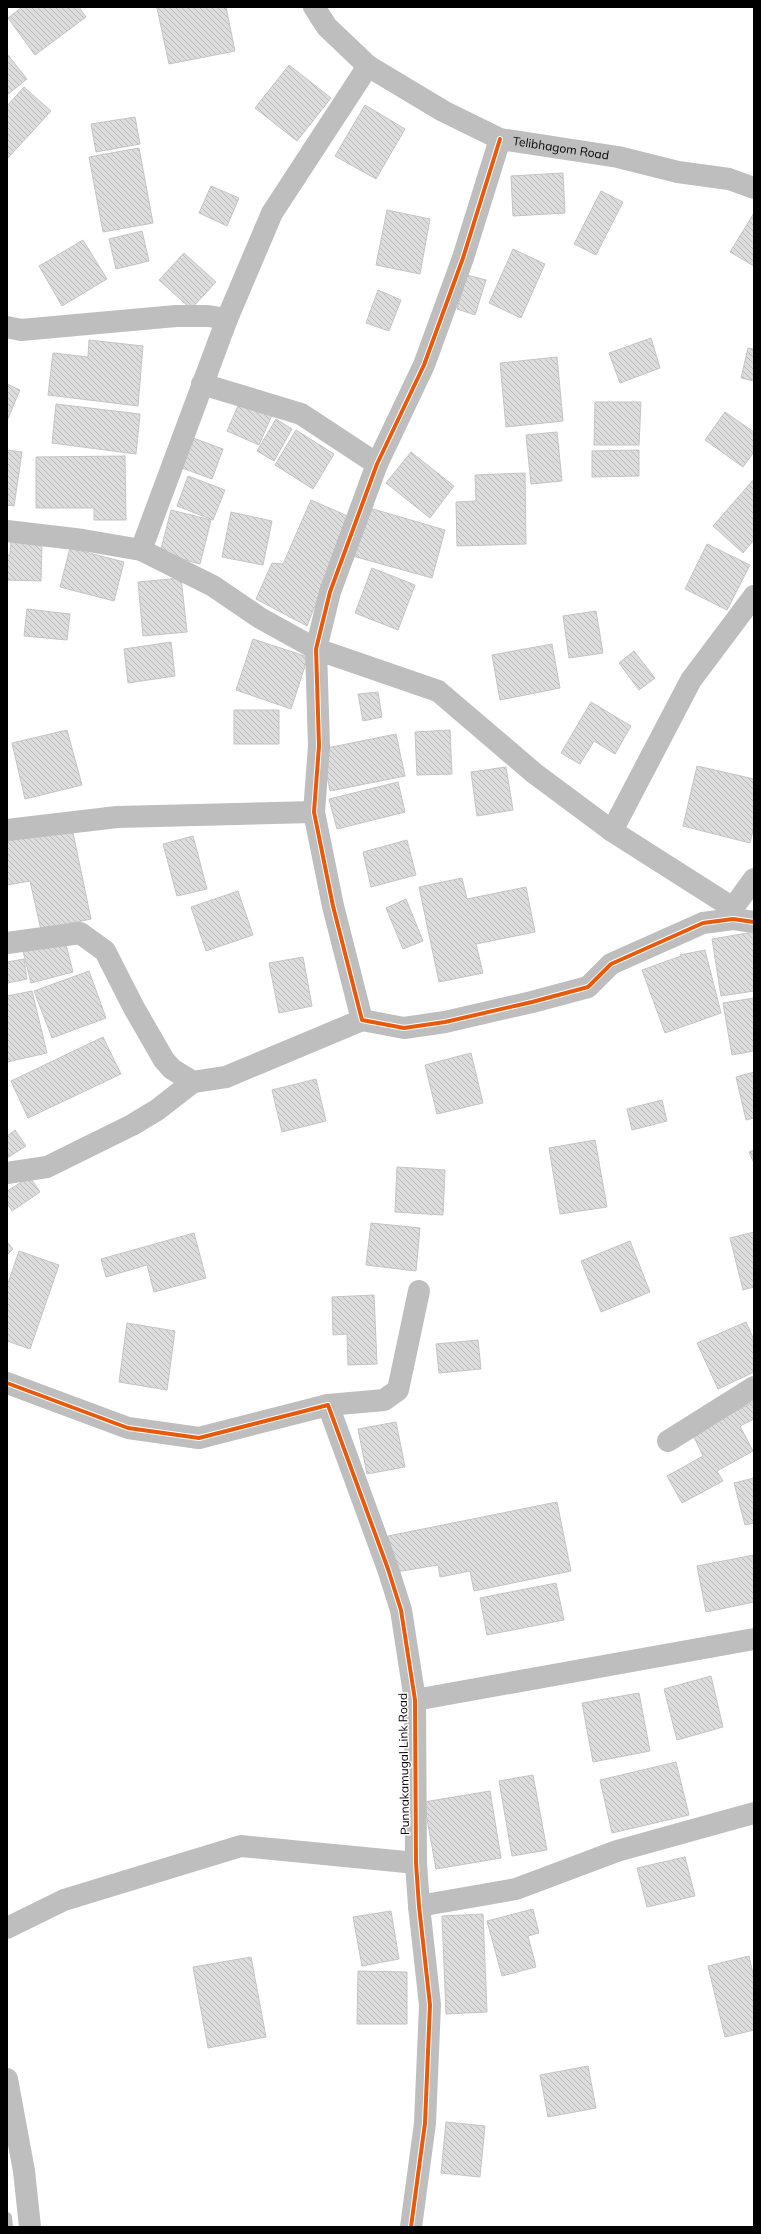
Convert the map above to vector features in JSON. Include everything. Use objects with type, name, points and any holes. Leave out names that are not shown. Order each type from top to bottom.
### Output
[{"type":"street","name":"Telibhagom Road","points":[[314,7],[327,27],[368,66],[443,111],[500,140],[618,157],[678,172],[728,179],[754,188]]},
{"type":"street","points":[[141,550],[227,319],[272,213],[368,66]]},
{"type":"street","points":[[362,1020],[333,906],[314,812],[319,746],[316,649],[330,592],[377,464],[424,365],[463,258],[500,140]]},
{"type":"street","points":[[7,328],[37,328],[176,316],[208,316],[227,319]]},
{"type":"street","points":[[202,384],[302,414],[377,464]]},
{"type":"street","points":[[7,531],[83,540],[141,550],[213,586],[260,618],[316,649],[438,691],[534,773],[612,832],[733,914],[754,922]]},
{"type":"street","points":[[612,832],[691,680],[754,596]]},
{"type":"street","points":[[7,830],[117,817],[314,812]]},
{"type":"street","points":[[7,1172],[47,1167],[132,1125],[157,1110],[193,1082],[226,1077],[362,1020],[404,1028],[446,1022],[588,987],[611,964],[703,923],[733,914],[754,879]]},
{"type":"street","points":[[7,942],[80,933],[94,942],[105,951],[134,1008],[164,1060],[172,1069],[193,1082]]},
{"type":"street","points":[[7,1383],[128,1428],[198,1438],[328,1405],[384,1400],[398,1390],[419,1291]]},
{"type":"street","points":[[668,1441],[754,1387]]},
{"type":"street","name":"Punnakamugal Link Road","points":[[328,1405],[388,1569],[401,1610],[415,1700],[416,1863],[419,1906],[430,2005],[425,2124],[411,2227]]},
{"type":"street","points":[[415,1700],[754,1639]]},
{"type":"street","points":[[419,1906],[516,1889],[617,1851],[754,1813]]},
{"type":"street","points":[[7,1928],[64,1900],[242,1846],[416,1863]]},
{"type":"street","points":[[7,2080],[24,2171],[30,2227]]},
{"type":"building","points":[[22,7],[79,7],[86,17],[35,55],[8,18]]},
{"type":"building","points":[[226,7],[235,51],[169,64],[157,8]]},
{"type":"building","points":[[8,55],[27,79],[7,95],[7,56]]},
{"type":"building","points":[[289,65],[331,98],[297,141],[255,108]]},
{"type":"building","points":[[24,87],[51,111],[7,159],[7,106]]},
{"type":"building","points":[[365,105],[405,129],[376,179],[335,156]]},
{"type":"building","points":[[135,117],[140,144],[96,152],[91,124]]},
{"type":"building","points":[[139,148],[153,223],[103,232],[89,157]]},
{"type":"building","points":[[563,173],[565,213],[513,216],[511,176]]},
{"type":"building","points":[[211,186],[239,198],[227,226],[199,213]]},
{"type":"building","points":[[601,191],[623,202],[596,255],[574,244]]},
{"type":"building","points":[[387,210],[430,219],[420,274],[376,265]]},
{"type":"building","points":[[754,213],[754,266],[730,252]]},
{"type":"building","points":[[142,231],[149,261],[116,269],[109,239]]},
{"type":"building","points":[[83,240],[107,279],[62,306],[39,266]]},
{"type":"building","points":[[513,249],[545,264],[521,318],[489,303]]},
{"type":"building","points":[[184,253],[216,282],[191,309],[159,280]]},
{"type":"building","points":[[467,275],[486,280],[475,315],[457,309]]},
{"type":"building","points":[[378,290],[401,300],[389,331],[366,323]]},
{"type":"building","points":[[651,338],[660,368],[620,383],[609,353]]},
{"type":"building","points":[[89,340],[143,346],[138,406],[48,395],[53,353],[88,357]]},
{"type":"building","points":[[748,348],[754,349],[754,381],[741,378]]},
{"type":"building","points":[[557,357],[563,421],[506,427],[500,363]]},
{"type":"building","points":[[7,384],[20,390],[7,421]]},
{"type":"building","points":[[240,401],[272,415],[259,445],[227,431]]},
{"type":"building","points":[[595,402],[641,402],[639,445],[594,445]]},
{"type":"building","points":[[56,404],[140,414],[136,454],[52,443]]},
{"type":"building","points":[[725,412],[754,432],[754,452],[743,467],[705,440]]},
{"type":"building","points":[[276,419],[292,429],[274,461],[257,451]]},
{"type":"building","points":[[296,430],[334,454],[313,489],[275,465]]},
{"type":"building","points":[[557,432],[562,481],[531,484],[526,435]]},
{"type":"building","points":[[185,435],[223,449],[212,479],[174,465]]},
{"type":"building","points":[[7,450],[22,452],[14,506],[7,505]]},
{"type":"building","points":[[639,450],[639,476],[592,477],[592,451]]},
{"type":"building","points":[[411,452],[454,486],[430,518],[386,483]]},
{"type":"building","points":[[125,456],[126,520],[94,520],[94,508],[36,508],[36,457]]},
{"type":"building","points":[[525,473],[526,544],[457,546],[456,502],[476,501],[475,475]]},
{"type":"building","points":[[188,476],[225,490],[213,520],[177,506]]},
{"type":"building","points":[[754,479],[754,540],[743,553],[713,526]]},
{"type":"building","points":[[311,500],[350,517],[307,626],[256,599],[272,563],[283,564]]},
{"type":"building","points":[[363,506],[445,530],[432,578],[349,555]]},
{"type":"building","points":[[171,510],[211,520],[200,564],[160,553]]},
{"type":"building","points":[[231,512],[272,521],[263,565],[222,557]]},
{"type":"building","points":[[11,540],[42,541],[41,581],[7,580],[7,555],[10,555]]},
{"type":"building","points":[[707,544],[750,565],[727,610],[685,589]]},
{"type":"building","points":[[70,548],[124,562],[114,601],[60,587]]},
{"type":"building","points":[[372,568],[415,585],[398,630],[355,613]]},
{"type":"building","points":[[181,578],[187,632],[143,636],[138,582]]},
{"type":"building","points":[[27,609],[70,614],[67,640],[24,636]]},
{"type":"building","points":[[596,611],[603,653],[569,658],[563,616]]},
{"type":"building","points":[[253,639],[308,657],[291,709],[236,690]]},
{"type":"building","points":[[171,642],[175,676],[128,683],[124,649]]},
{"type":"building","points":[[552,644],[560,688],[500,700],[492,655]]},
{"type":"building","points":[[634,651],[655,678],[639,690],[619,663]]},
{"type":"building","points":[[378,692],[382,717],[363,721],[358,694]]},
{"type":"building","points":[[591,702],[631,726],[615,754],[594,741],[580,764],[561,753]]},
{"type":"building","points":[[234,710],[279,710],[279,744],[234,744]]},
{"type":"building","points":[[67,730],[82,785],[25,799],[12,743]]},
{"type":"building","points":[[450,730],[452,774],[417,775],[415,732]]},
{"type":"building","points":[[396,734],[405,776],[330,791],[322,749]]},
{"type":"building","points":[[697,766],[754,779],[754,826],[750,843],[683,826]]},
{"type":"building","points":[[506,767],[513,810],[477,816],[471,772]]},
{"type":"building","points":[[398,782],[405,812],[337,829],[329,799]]},
{"type":"building","points":[[72,828],[91,919],[41,930],[30,881],[7,885],[7,841]]},
{"type":"building","points":[[193,836],[207,889],[177,896],[163,844]]},
{"type":"building","points":[[407,840],[416,875],[371,887],[363,852]]},
{"type":"building","points":[[462,878],[467,899],[526,887],[535,932],[476,944],[483,973],[439,982],[419,887]]},
{"type":"building","points":[[238,891],[253,935],[206,951],[191,907]]},
{"type":"building","points":[[406,899],[423,941],[403,949],[386,908]]},
{"type":"building","points":[[754,932],[754,991],[721,996],[712,939]]},
{"type":"building","points":[[64,937],[73,972],[31,983],[22,947]]},
{"type":"building","points":[[705,950],[721,1013],[665,1033],[642,970],[681,956],[680,955]]},
{"type":"building","points":[[303,957],[312,1006],[279,1013],[269,963]]},
{"type":"building","points":[[24,959],[27,979],[7,983],[7,962]]},
{"type":"building","points":[[89,971],[106,1018],[52,1038],[34,991]]},
{"type":"building","points":[[32,991],[47,1053],[7,1062],[7,996]]},
{"type":"building","points":[[754,998],[754,1051],[732,1055],[723,1003]]},
{"type":"building","points":[[103,1037],[121,1074],[28,1118],[11,1081]]},
{"type":"building","points":[[471,1053],[483,1103],[437,1114],[425,1065]]},
{"type":"building","points":[[754,1072],[754,1118],[746,1120],[736,1077]]},
{"type":"building","points":[[316,1079],[326,1121],[282,1132],[272,1090]]},
{"type":"building","points":[[662,1100],[667,1121],[632,1130],[627,1109]]},
{"type":"building","points":[[15,1130],[26,1146],[7,1158],[7,1136]]},
{"type":"building","points":[[595,1140],[607,1207],[560,1214],[549,1148]]},
{"type":"building","points":[[754,1150],[754,1163],[749,1152]]},
{"type":"building","points":[[397,1167],[445,1170],[443,1215],[395,1212]]},
{"type":"building","points":[[30,1177],[40,1192],[12,1211],[7,1203],[7,1191]]},
{"type":"building","points":[[371,1223],[420,1228],[416,1271],[366,1265]]},
{"type":"building","points":[[754,1232],[754,1287],[743,1290],[730,1238]]},
{"type":"building","points":[[194,1233],[206,1278],[154,1292],[147,1265],[106,1277],[101,1259]]},
{"type":"building","points":[[630,1241],[650,1292],[601,1312],[581,1261]]},
{"type":"building","points":[[7,1242],[13,1249],[7,1255]]},
{"type":"building","points":[[19,1251],[59,1265],[30,1349],[7,1341],[7,1286]]},
{"type":"building","points":[[374,1295],[377,1364],[348,1365],[347,1334],[333,1335],[332,1297]]},
{"type":"building","points":[[746,1322],[754,1340],[754,1372],[718,1389],[697,1343]]},
{"type":"building","points":[[127,1323],[175,1331],[167,1390],[119,1382]]},
{"type":"building","points":[[478,1340],[481,1369],[439,1373],[436,1344]]},
{"type":"building","points":[[754,1401],[754,1419],[740,1426],[753,1451],[717,1471],[723,1481],[682,1503],[667,1476],[703,1456],[693,1435]]},
{"type":"building","points":[[396,1422],[405,1467],[367,1474],[358,1429]]},
{"type":"building","points":[[754,1478],[754,1523],[745,1525],[734,1483]]},
{"type":"building","points":[[557,1502],[571,1571],[474,1591],[470,1571],[440,1577],[438,1565],[396,1572],[388,1536]]},
{"type":"building","points":[[754,1555],[754,1602],[706,1612],[697,1566]]},
{"type":"building","points":[[556,1583],[564,1620],[487,1635],[480,1598]]},
{"type":"building","points":[[711,1676],[723,1727],[677,1740],[664,1689]]},
{"type":"building","points":[[639,1693],[650,1751],[593,1762],[582,1703]]},
{"type":"building","points":[[676,1762],[689,1815],[612,1833],[600,1780]]},
{"type":"building","points":[[533,1775],[547,1850],[512,1856],[499,1781]]},
{"type":"building","points":[[490,1791],[501,1858],[436,1869],[424,1802]]},
{"type":"building","points":[[685,1857],[695,1896],[647,1907],[637,1868]]},
{"type":"building","points":[[533,1909],[539,1933],[528,1936],[536,1967],[502,1976],[487,1921]]},
{"type":"building","points":[[391,1911],[399,1959],[362,1966],[353,1917]]},
{"type":"building","points":[[483,1914],[487,2012],[446,2014],[442,1916]]},
{"type":"building","points":[[749,1956],[754,1978],[754,2030],[725,2037],[708,1966]]},
{"type":"building","points":[[251,1957],[266,2037],[208,2048],[193,1967]]},
{"type":"building","points":[[358,1971],[407,1972],[407,2024],[357,2024]]},
{"type":"building","points":[[588,2066],[596,2108],[548,2117],[540,2075]]},
{"type":"building","points":[[446,2122],[485,2126],[480,2177],[441,2173]]},
{"type":"waterway","points":[[7,2217],[8,2227]]},
{"type":"cycle path","points":[[500,139],[463,258],[424,365],[377,464],[330,592],[316,649],[319,746],[314,812],[333,906],[362,1020],[404,1028],[445,1022],[532,1002],[588,987],[611,964],[703,923],[733,919],[754,922]]},
{"type":"cycle path","points":[[7,1383],[128,1428],[199,1438],[328,1405],[388,1569],[401,1610],[415,1700],[416,1863],[419,1906],[430,2005],[425,2123],[411,2227]]}]
